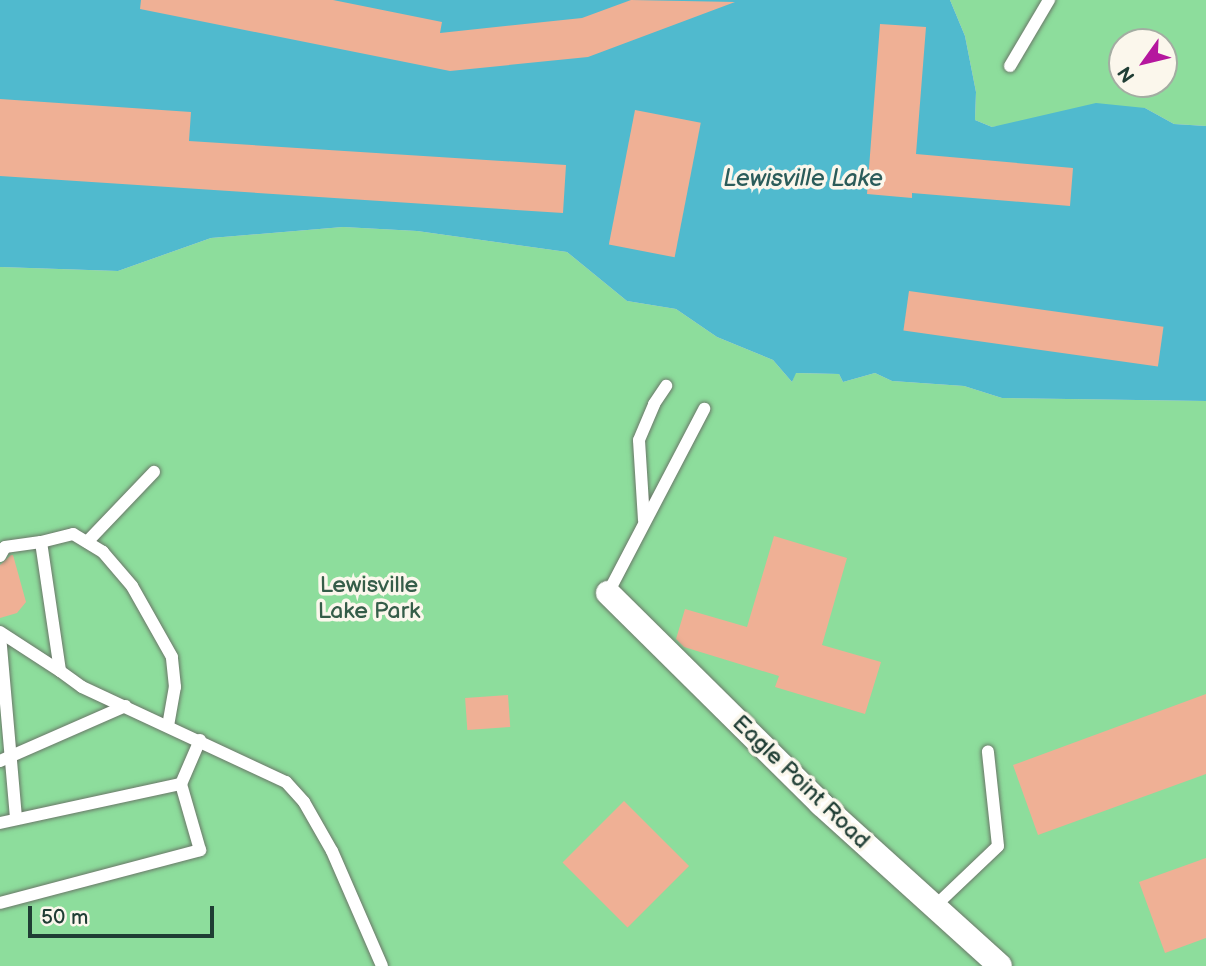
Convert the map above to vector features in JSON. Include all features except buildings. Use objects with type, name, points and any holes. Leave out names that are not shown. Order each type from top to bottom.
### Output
[{"type":"street","name":"Eagle Point Road","points":[[608,593],[811,794],[1000,966]]},
{"type":"lane","points":[[1010,66],[1049,0]]},
{"type":"lane","points":[[644,521],[639,440],[654,404],[666,386]]},
{"type":"lane","points":[[608,593],[704,409]]},
{"type":"lane","points":[[87,542],[154,472]]},
{"type":"lane","points":[[0,556],[5,547],[74,534],[103,552],[120,569],[149,612],[172,657],[175,687],[167,726]]},
{"type":"lane","points":[[41,542],[60,671]]},
{"type":"lane","points":[[0,633],[82,687],[286,782],[304,802],[332,850],[382,966]]},
{"type":"lane","points":[[0,633],[4,758],[16,817]]},
{"type":"lane","points":[[4,758],[125,706]]},
{"type":"lane","points":[[0,903],[200,850],[181,784],[200,740]]},
{"type":"lane","points":[[934,907],[998,846],[988,752]]},
{"type":"lane","points":[[0,823],[16,817],[181,784]]},
{"type":"green space","points":[[950,0],[1206,0],[1206,126],[1174,124],[1145,108],[992,127],[975,120],[976,92],[965,36]]},
{"type":"green space","name":"Lewisville Lake Park","points":[[343,227],[417,231],[567,252],[627,301],[676,309],[717,337],[773,360],[792,382],[795,373],[839,374],[843,382],[875,373],[892,381],[964,386],[1002,398],[1206,401],[1206,966],[0,966],[0,267],[118,271],[211,238]]},
{"type":"water","name":"Lewisville Lake","points":[[0,0],[950,0],[965,36],[976,92],[975,120],[992,127],[1096,103],[1145,108],[1174,124],[1206,126],[1206,401],[1002,398],[964,386],[892,381],[875,373],[843,382],[839,374],[796,373],[792,382],[773,360],[717,337],[676,309],[627,301],[567,252],[417,231],[343,227],[211,238],[118,271],[0,267]]}]
